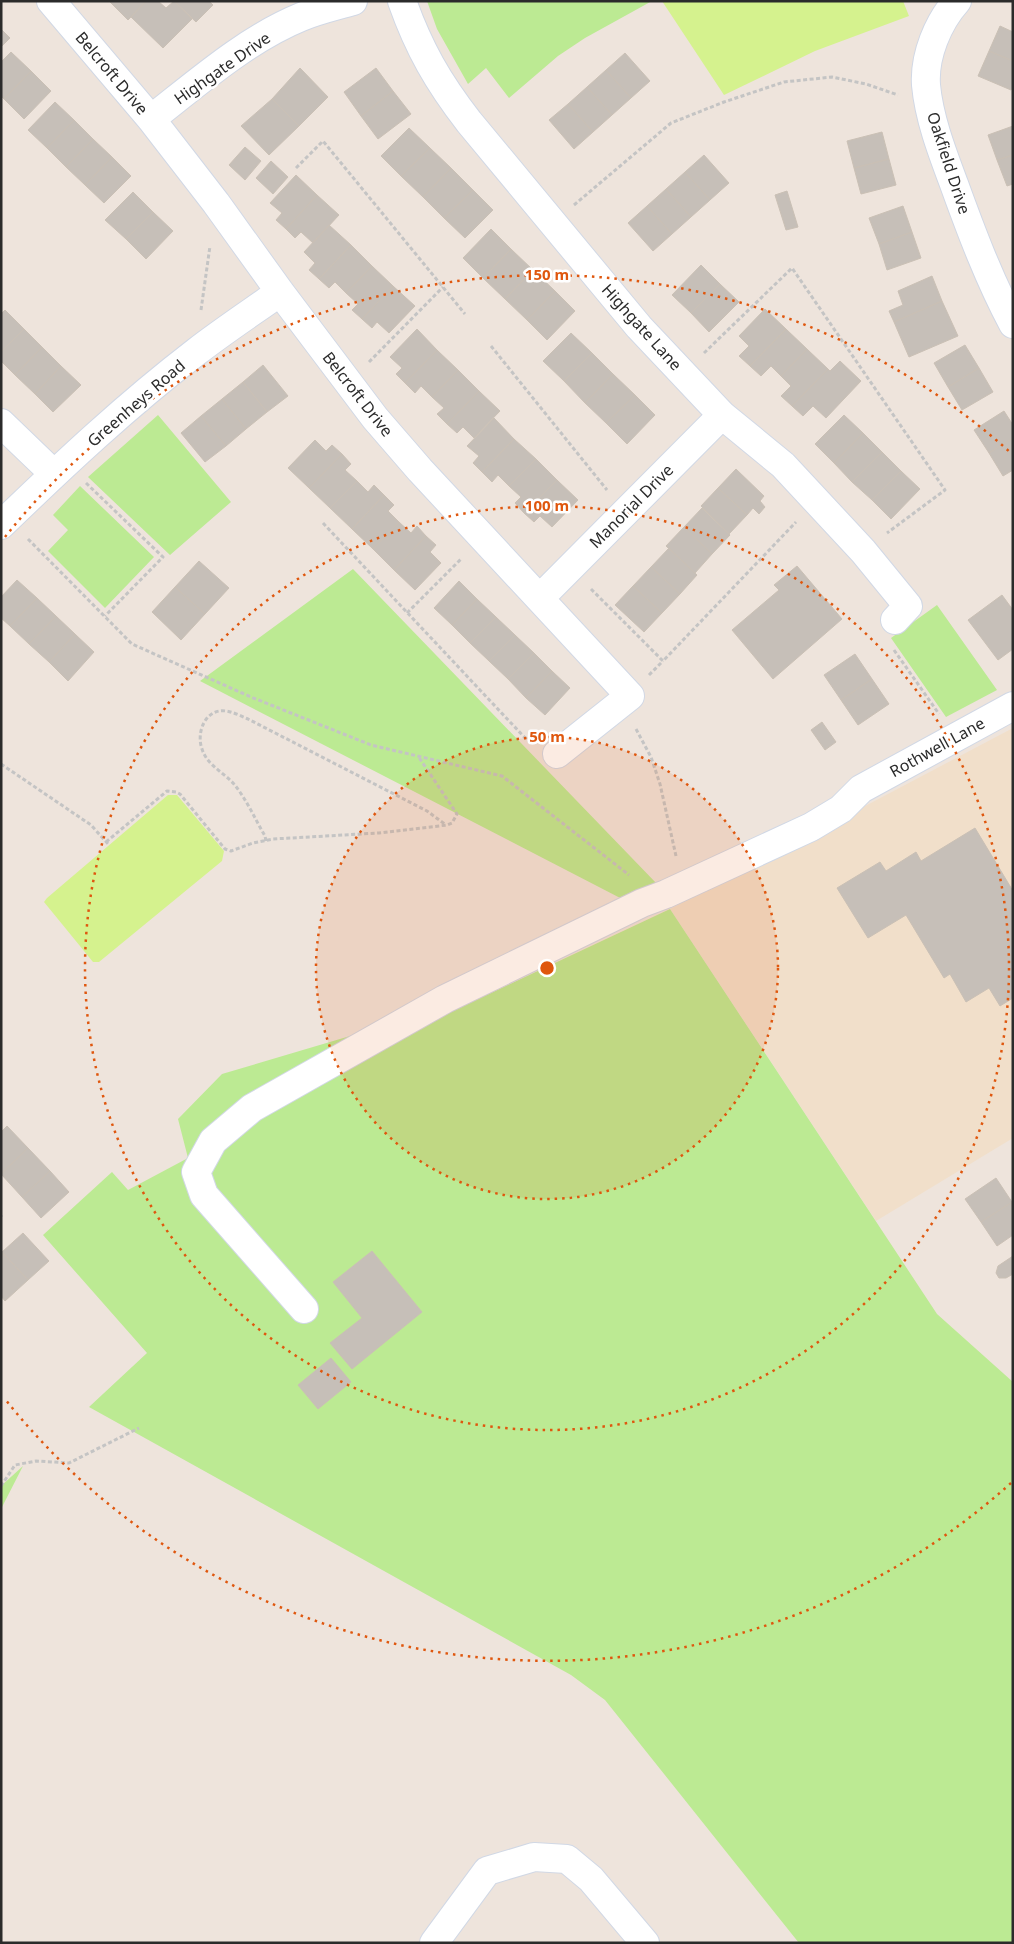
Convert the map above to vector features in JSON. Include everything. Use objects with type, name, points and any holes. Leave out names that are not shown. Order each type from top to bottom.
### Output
[{"type":"street","name":"Belcroft Drive","points":[[51,1],[151,119],[216,203],[375,418],[414,463],[630,696],[622,702]]},
{"type":"street","name":"Highgate Drive","points":[[151,119],[226,61],[267,35],[301,17],[353,1]]},
{"type":"street","name":"Highgate Lane","points":[[402,1],[426,59],[446,93],[639,327],[722,415],[768,451],[817,500],[863,551],[908,606],[895,620]]},
{"type":"street","name":"Oakfield Drive","points":[[958,1],[942,22],[927,62],[926,84],[929,105],[943,153],[977,246],[1011,318]]},
{"type":"street","name":"Greenheys Road","points":[[5,522],[60,469],[196,352],[280,292]]},
{"type":"street","name":"Manorial Drive","points":[[540,598],[722,415]]},
{"type":"street","points":[[1,423],[60,469]]},
{"type":"street","points":[[557,754],[622,702]]},
{"type":"street","name":"Rothwell Lane","points":[[304,1309],[204,1196],[196,1172],[213,1141],[252,1108],[445,999],[586,929],[683,887],[811,827],[841,809],[861,789],[1013,706]]},
{"type":"street","points":[[434,1943],[487,1871],[534,1857],[567,1859],[591,1879],[645,1943]]},
{"type":"path","points":[[553,223],[671,123],[724,102],[784,82],[832,77],[866,84],[929,105]]},
{"type":"path","points":[[296,168],[323,140],[465,314]]},
{"type":"path","points":[[196,352],[216,203]]},
{"type":"path","points":[[684,374],[792,268],[945,490],[863,551]]},
{"type":"path","points":[[348,384],[443,287]]},
{"type":"path","points":[[491,346],[625,512]]},
{"type":"path","points":[[60,469],[163,557],[105,616]]},
{"type":"path","points":[[569,568],[662,661],[817,500]]},
{"type":"path","points":[[5,522],[132,644],[251,697],[371,745],[502,776],[641,884],[650,900]]},
{"type":"path","points":[[323,523],[527,740],[557,754]]},
{"type":"path","points":[[407,613],[483,537]]},
{"type":"path","points":[[895,620],[880,631],[956,737]]},
{"type":"path","points":[[622,702],[651,757],[660,784],[683,887]]},
{"type":"path","points":[[266,841],[241,794],[208,759],[202,749],[200,738],[204,722],[216,712],[226,711],[248,719],[427,811],[447,825]]},
{"type":"path","points":[[1,764],[91,825],[107,844],[167,791],[180,794],[225,849],[230,850],[253,843],[309,836],[379,833],[447,825],[452,822],[457,814],[418,756]]},
{"type":"path","points":[[1,1486],[15,1464],[36,1461],[69,1462],[139,1428]]},
{"type":"shaded area","points":[[1013,728],[1013,1138],[876,1221],[670,909]]},
{"type":"green space","points":[[427,1],[652,1],[585,38],[558,56],[509,98],[486,68],[468,84],[437,29]]},
{"type":"green space","points":[[662,1],[903,1],[909,16],[815,51],[724,95]]},
{"type":"green space","points":[[158,415],[231,502],[170,555],[88,477]]},
{"type":"green space","points":[[80,486],[154,557],[105,608],[48,551],[68,530],[53,515]]},
{"type":"green space","points":[[353,569],[658,885],[626,901],[200,681]]},
{"type":"green space","points":[[937,605],[997,690],[946,717],[891,638]]},
{"type":"green space","points":[[168,795],[177,795],[224,851],[222,861],[99,962],[93,962],[44,902]]},
{"type":"green space","points":[[670,909],[937,1314],[1013,1382],[1013,1943],[799,1943],[605,1700],[571,1675],[89,1407],[147,1353],[43,1235],[112,1172],[128,1190],[188,1158],[178,1119],[222,1074],[377,1028],[410,1031]]},
{"type":"green space","points":[[23,1466],[1,1509],[1,1486]]},
{"type":"building","points":[[109,1],[146,1],[128,20]]},
{"type":"building","points":[[146,1],[158,1],[166,8],[174,1],[192,19],[163,48],[131,17]]},
{"type":"building","points":[[174,1],[209,1],[213,5],[196,22]]},
{"type":"building","points":[[1000,26],[1013,32],[1013,61],[989,51]]},
{"type":"building","points":[[1,29],[10,38],[1,47]]},
{"type":"building","points":[[989,51],[1013,61],[1013,87],[1011,90],[978,76]]},
{"type":"building","points":[[11,52],[31,71],[4,99],[1,96],[1,62]]},
{"type":"building","points":[[625,53],[650,81],[631,98],[606,70]]},
{"type":"building","points":[[300,68],[328,97],[299,126],[272,99]]},
{"type":"building","points":[[376,68],[393,91],[361,116],[344,92]]},
{"type":"building","points":[[606,70],[631,98],[612,115],[587,87]]},
{"type":"building","points":[[31,71],[51,91],[24,119],[4,99]]},
{"type":"building","points":[[587,87],[612,115],[593,132],[568,104]]},
{"type":"building","points":[[393,91],[411,114],[378,139],[361,116]]},
{"type":"building","points":[[272,99],[299,126],[269,155],[241,126]]},
{"type":"building","points":[[55,102],[74,120],[47,148],[28,130]]},
{"type":"building","points":[[568,104],[593,132],[574,149],[549,120]]},
{"type":"building","points":[[74,120],[93,139],[66,167],[47,148]]},
{"type":"building","points":[[1013,126],[1013,155],[997,160],[988,135]]},
{"type":"building","points":[[409,128],[430,148],[401,176],[381,156]]},
{"type":"building","points":[[882,132],[889,159],[854,168],[847,141]]},
{"type":"building","points":[[93,139],[112,157],[85,185],[66,167]]},
{"type":"building","points":[[245,147],[261,161],[245,180],[229,165]]},
{"type":"building","points":[[430,148],[451,168],[423,197],[401,176]]},
{"type":"building","points":[[704,155],[729,183],[710,200],[685,172]]},
{"type":"building","points":[[1013,155],[1013,184],[1007,186],[997,160]]},
{"type":"building","points":[[112,157],[131,176],[104,203],[85,185]]},
{"type":"building","points":[[889,159],[896,185],[861,194],[854,168]]},
{"type":"building","points":[[271,161],[288,177],[273,194],[256,178]]},
{"type":"building","points":[[451,168],[473,190],[444,218],[423,197]]},
{"type":"building","points":[[685,172],[710,200],[691,217],[666,189]]},
{"type":"building","points":[[296,175],[317,195],[286,229],[276,220],[282,213],[270,203]]},
{"type":"building","points":[[666,189],[691,217],[672,234],[647,206]]},
{"type":"building","points":[[473,190],[493,210],[465,238],[444,218]]},
{"type":"building","points":[[787,191],[798,227],[786,230],[775,195]]},
{"type":"building","points":[[133,192],[153,212],[126,239],[105,220]]},
{"type":"building","points":[[317,195],[339,215],[313,243],[301,232],[295,238],[286,229]]},
{"type":"building","points":[[647,206],[672,234],[653,251],[628,223]]},
{"type":"building","points":[[903,206],[912,232],[879,244],[869,218]]},
{"type":"building","points":[[153,212],[173,231],[146,259],[126,239]]},
{"type":"building","points":[[329,225],[351,245],[319,279],[309,270],[315,263],[304,252]]},
{"type":"building","points":[[491,229],[511,249],[483,278],[463,258]]},
{"type":"building","points":[[912,232],[921,258],[887,270],[879,244]]},
{"type":"building","points":[[351,245],[372,266],[346,293],[335,282],[329,288],[319,279]]},
{"type":"building","points":[[511,249],[533,270],[505,299],[483,278]]},
{"type":"building","points":[[701,265],[720,284],[691,313],[672,295]]},
{"type":"building","points":[[372,266],[393,286],[362,319],[352,310],[358,304],[346,293]]},
{"type":"building","points":[[533,270],[555,291],[527,320],[505,299]]},
{"type":"building","points":[[932,276],[942,301],[894,322],[889,311],[903,305],[898,291]]},
{"type":"building","points":[[720,284],[739,302],[709,332],[691,313]]},
{"type":"building","points":[[393,286],[415,306],[389,333],[377,322],[372,328],[362,319]]},
{"type":"building","points":[[555,291],[575,311],[547,340],[527,320]]},
{"type":"building","points":[[942,301],[958,336],[909,357],[894,322]]},
{"type":"building","points":[[765,309],[786,329],[750,366],[739,356],[749,346],[739,336]]},
{"type":"building","points":[[5,310],[24,329],[1,352],[1,314]]},
{"type":"building","points":[[24,329],[42,347],[15,375],[1,361],[1,352]]},
{"type":"building","points":[[417,329],[437,350],[405,383],[396,374],[402,368],[390,357]]},
{"type":"building","points":[[786,329],[807,349],[781,376],[771,366],[761,376],[750,366]]},
{"type":"building","points":[[571,333],[592,353],[564,381],[543,361]]},
{"type":"building","points":[[965,345],[979,368],[948,387],[934,363]]},
{"type":"building","points":[[42,347],[61,366],[35,394],[15,375]]},
{"type":"building","points":[[807,349],[828,369],[792,406],[781,396],[791,386],[781,376]]},
{"type":"building","points":[[437,350],[458,370],[432,397],[421,386],[415,393],[405,383]]},
{"type":"building","points":[[592,353],[613,374],[585,403],[564,381]]},
{"type":"building","points":[[840,361],[861,381],[826,418],[813,406],[803,416],[792,406],[828,369],[830,371]]},
{"type":"building","points":[[263,365],[288,396],[267,412],[243,382]]},
{"type":"building","points":[[61,366],[81,385],[53,412],[35,394]]},
{"type":"building","points":[[979,368],[993,392],[962,410],[948,387]]},
{"type":"building","points":[[458,370],[479,391],[447,424],[437,414],[444,408],[432,397]]},
{"type":"building","points":[[613,374],[635,395],[606,423],[585,403]]},
{"type":"building","points":[[243,382],[267,412],[246,429],[222,399]]},
{"type":"building","points":[[479,391],[500,411],[474,438],[463,427],[457,433],[447,424]]},
{"type":"building","points":[[635,395],[655,415],[627,444],[606,423]]},
{"type":"building","points":[[222,399],[246,429],[226,446],[201,416]]},
{"type":"building","points":[[1004,411],[1013,425],[1013,438],[989,453],[974,430]]},
{"type":"building","points":[[844,415],[863,433],[834,463],[815,444]]},
{"type":"building","points":[[201,416],[226,446],[205,462],[181,433]]},
{"type":"building","points":[[494,418],[514,439],[482,472],[473,463],[479,456],[467,446]]},
{"type":"building","points":[[863,433],[882,452],[852,482],[834,463]]},
{"type":"building","points":[[1013,438],[1013,470],[1003,476],[989,453]]},
{"type":"building","points":[[514,439],[536,459],[509,486],[498,475],[492,482],[482,472]]},
{"type":"building","points":[[315,440],[326,451],[332,445],[342,454],[309,488],[288,468]]},
{"type":"building","points":[[882,452],[901,471],[872,500],[852,482]]},
{"type":"building","points":[[342,454],[351,464],[345,470],[357,481],[330,508],[309,488]]},
{"type":"building","points":[[536,459],[557,480],[524,513],[515,503],[521,497],[509,486]]},
{"type":"building","points":[[736,469],[764,496],[760,501],[765,507],[759,514],[753,508],[747,515],[718,488]]},
{"type":"building","points":[[901,471],[920,489],[891,519],[872,500]]},
{"type":"building","points":[[557,480],[578,500],[552,527],[540,516],[534,522],[524,513]]},
{"type":"building","points":[[357,481],[368,492],[374,485],[384,495],[352,529],[330,508]]},
{"type":"building","points":[[718,488],[747,515],[729,534],[701,506]]},
{"type":"building","points":[[384,495],[394,505],[388,511],[399,522],[373,549],[352,529]]},
{"type":"building","points":[[702,508],[730,535],[712,554],[684,527]]},
{"type":"building","points":[[399,522],[411,533],[417,526],[426,536],[394,570],[373,549]]},
{"type":"building","points":[[684,527],[712,554],[695,573],[666,546]]},
{"type":"building","points":[[426,536],[436,545],[430,552],[441,563],[415,590],[394,570]]},
{"type":"building","points":[[669,548],[697,575],[680,594],[651,567]]},
{"type":"building","points":[[199,561],[229,588],[205,614],[175,587]]},
{"type":"building","points":[[797,566],[842,619],[773,679],[732,630],[779,590],[774,585]]},
{"type":"building","points":[[651,567],[680,594],[662,613],[633,586]]},
{"type":"building","points":[[17,580],[37,598],[10,626],[1,618],[1,597]]},
{"type":"building","points":[[459,581],[477,599],[452,625],[434,608]]},
{"type":"building","points":[[633,586],[662,613],[644,632],[615,605]]},
{"type":"building","points":[[175,587],[205,614],[181,640],[152,612]]},
{"type":"building","points":[[1002,595],[1013,610],[1013,649],[998,660],[968,620]]},
{"type":"building","points":[[37,598],[56,616],[29,644],[10,626]]},
{"type":"building","points":[[477,599],[496,617],[470,643],[452,625]]},
{"type":"building","points":[[56,616],[75,634],[49,662],[29,644]]},
{"type":"building","points":[[496,617],[515,635],[489,661],[470,643]]},
{"type":"building","points":[[75,634],[94,652],[68,681],[49,662]]},
{"type":"building","points":[[515,635],[534,653],[508,679],[489,661]]},
{"type":"building","points":[[534,653],[552,671],[526,698],[508,679]]},
{"type":"building","points":[[855,654],[872,679],[841,700],[824,675]]},
{"type":"building","points":[[552,671],[570,688],[545,715],[526,698]]},
{"type":"building","points":[[872,679],[889,704],[858,725],[841,700]]},
{"type":"building","points":[[822,722],[836,742],[825,750],[811,730]]},
{"type":"building","points":[[975,828],[1013,891],[1013,998],[1000,1006],[989,988],[966,1002],[950,974],[944,978],[906,915],[868,938],[837,888],[880,862],[886,871],[916,852],[921,861]]},
{"type":"building","points":[[7,1126],[28,1148],[1,1174],[1,1132]]},
{"type":"building","points":[[28,1148],[50,1171],[22,1197],[1,1174]]},
{"type":"building","points":[[50,1171],[69,1192],[41,1218],[22,1197]]},
{"type":"building","points":[[996,1178],[1012,1202],[981,1222],[965,1199]]},
{"type":"building","points":[[1012,1202],[1013,1235],[997,1246],[981,1222]]},
{"type":"building","points":[[23,1233],[49,1261],[28,1280],[2,1252]]},
{"type":"building","points":[[372,1251],[422,1312],[352,1369],[330,1343],[362,1318],[333,1282]]},
{"type":"building","points":[[2,1252],[28,1280],[5,1301],[1,1296]]},
{"type":"building","points":[[1013,1256],[1013,1274],[1006,1278],[999,1278],[996,1273],[998,1266]]},
{"type":"building","points":[[331,1358],[351,1382],[318,1409],[298,1385]]}]
